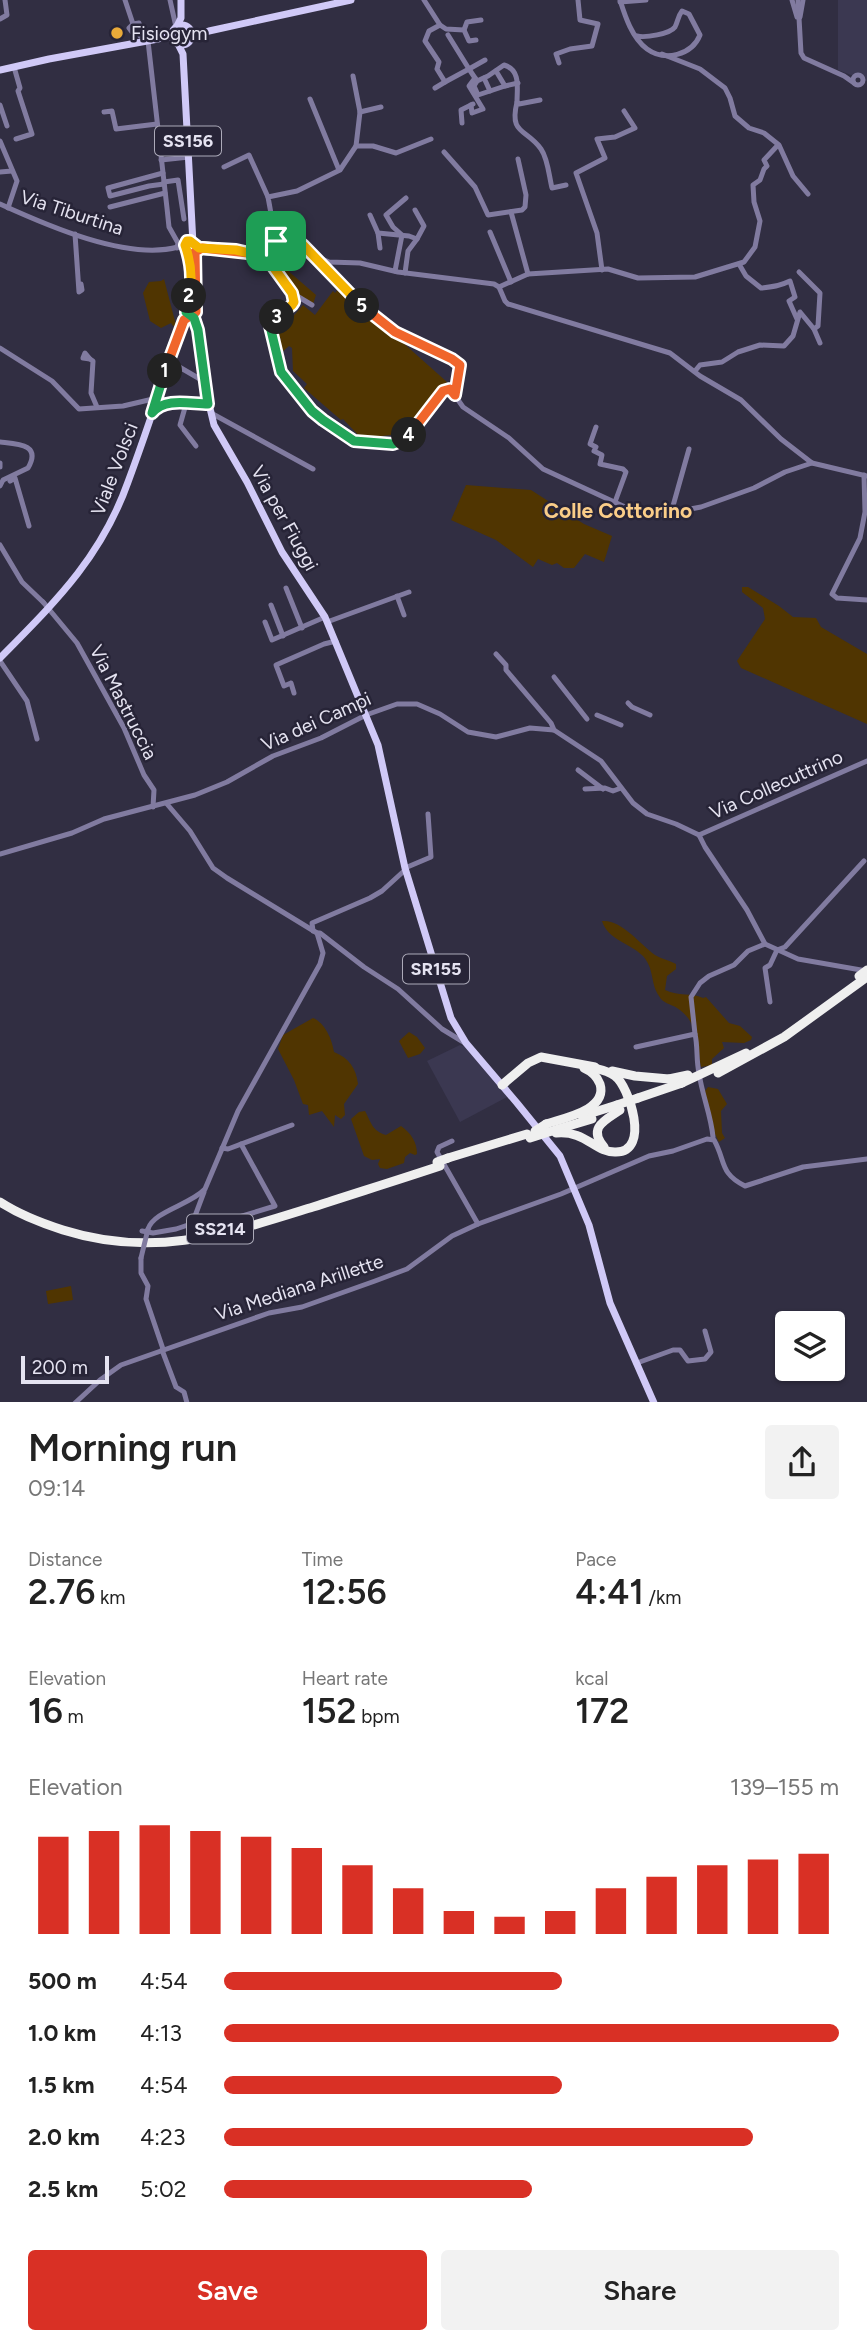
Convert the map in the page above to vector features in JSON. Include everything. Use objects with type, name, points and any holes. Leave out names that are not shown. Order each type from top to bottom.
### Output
[{"type":"highway","name":"SS214","points":[[0,1202],[38,1222],[99,1239],[160,1244],[207,1237],[260,1223],[682,1085],[749,1058],[865,975]]},
{"type":"highway","name":"SS214","points":[[717,1070],[802,1022]]},
{"type":"highway","points":[[502,1085],[532,1060],[541,1057],[635,1076],[669,1079],[713,1066],[717,1070]]},
{"type":"highway","points":[[550,1129],[589,1108],[597,1101],[600,1093],[600,1083],[594,1074],[559,1060]]},
{"type":"highway","points":[[550,1129],[581,1136],[607,1151],[617,1152],[631,1145],[635,1137],[635,1125],[623,1086],[618,1078],[590,1067]]},
{"type":"highway","points":[[607,1151],[599,1140],[599,1127],[604,1119],[619,1107]]},
{"type":"highway","name":"SS214","points":[[0,1197],[38,1216],[78,1230],[113,1237],[159,1239],[205,1233],[258,1219],[439,1164]]},
{"type":"main road","points":[[175,34],[181,13],[181,0]]},
{"type":"main road","points":[[0,70],[158,40],[175,34],[209,31],[309,9],[318,2],[350,0]]},
{"type":"main road","points":[[175,34],[183,45],[189,34],[181,13]]},
{"type":"main road","name":"SS156","points":[[175,34],[183,54],[189,157],[191,228],[183,244]]},
{"type":"main road","name":"SS156","points":[[183,54],[189,34]]},
{"type":"main road","name":"Viale Volsci","points":[[0,660],[49,609],[91,558],[118,509],[157,400],[181,317],[191,312],[191,256],[183,244]]},
{"type":"main road","name":"Via per Fiuggi","points":[[191,312],[198,330],[208,404],[218,435],[247,482],[282,552],[326,620],[366,715]]},
{"type":"main road","name":"SR155","points":[[366,715],[378,745],[405,869],[451,1018],[466,1043],[556,1151],[595,1245],[610,1303],[654,1402]]},
{"type":"street","points":[[0,19],[7,15],[5,0]]},
{"type":"street","points":[[125,0],[133,24],[130,30],[140,33],[145,42],[158,124],[169,227],[191,256],[202,248]]},
{"type":"street","points":[[170,0],[175,34]]},
{"type":"street","points":[[424,0],[440,25],[446,29],[464,30]]},
{"type":"street","points":[[559,63],[556,54],[592,46],[596,37],[598,24],[580,20],[578,0]]},
{"type":"street","points":[[646,0],[620,1],[627,21],[648,50],[701,69],[711,76],[728,93],[735,116],[750,128],[764,133],[778,145],[793,176],[808,194]]},
{"type":"street","points":[[792,0],[799,20]]},
{"type":"street","points":[[798,0],[801,53],[804,58],[861,81]]},
{"type":"street","points":[[799,20],[803,0]]},
{"type":"street","points":[[637,36],[644,38],[671,31],[682,11],[689,14],[700,35],[697,41],[678,55],[662,54]]},
{"type":"street","points":[[476,40],[469,41],[464,30],[467,22],[481,20]]},
{"type":"street","points":[[440,25],[429,31],[425,41],[439,62],[437,69],[445,82]]},
{"type":"street","points":[[448,35],[476,79]]},
{"type":"street","points":[[435,88],[485,60]]},
{"type":"street","points":[[471,105],[472,113],[483,109],[469,86],[476,79],[484,78],[504,65],[508,66],[516,74],[518,83],[515,126],[542,150],[552,188],[566,185]]},
{"type":"street","points":[[14,67],[20,88],[18,91],[32,134],[16,139]]},
{"type":"street","points":[[496,71],[505,86]]},
{"type":"street","points":[[268,197],[297,191],[340,170],[356,146],[360,113],[353,76]]},
{"type":"street","points":[[484,78],[490,91]]},
{"type":"street","points":[[476,79],[474,86],[478,95],[518,83]]},
{"type":"street","points":[[310,99],[340,170]]},
{"type":"street","points":[[462,123],[461,110],[478,100]]},
{"type":"street","points":[[517,102],[519,104],[540,100]]},
{"type":"street","points":[[0,105],[4,128]]},
{"type":"street","points":[[360,113],[381,107]]},
{"type":"street","points":[[104,112],[112,111],[116,129],[158,124]]},
{"type":"street","points":[[602,270],[597,233],[576,173],[605,158],[597,139],[615,137],[635,128],[624,111]]},
{"type":"street","points":[[356,146],[373,146],[396,153],[431,139]]},
{"type":"street","points":[[0,141],[16,186],[8,208]]},
{"type":"street","points":[[315,256],[329,262],[360,263],[405,273],[499,287],[528,274],[614,270],[632,278],[698,276],[739,264],[747,260],[752,252],[760,220],[752,185],[760,180],[767,166],[764,160],[778,145]]},
{"type":"street","points":[[444,152],[475,187],[488,215],[522,210],[526,205],[518,159]]},
{"type":"street","points":[[224,167],[249,155],[268,197],[276,241]]},
{"type":"street","points":[[161,160],[189,157]]},
{"type":"street","points":[[0,172],[12,171]]},
{"type":"street","points":[[163,173],[108,188],[110,196],[178,180],[184,219]]},
{"type":"street","points":[[110,207],[165,193]]},
{"type":"street","points":[[396,271],[402,235],[386,215],[406,198]]},
{"type":"street","points":[[166,204],[181,202]]},
{"type":"street","name":"Via Tiburtina","points":[[0,204],[98,242],[160,250],[183,244]]},
{"type":"street","points":[[405,273],[408,251],[424,226],[415,210]]},
{"type":"street","points":[[511,212],[528,274]]},
{"type":"street","points":[[370,215],[378,233],[380,248]]},
{"type":"street","points":[[491,232],[511,282]]},
{"type":"street","points":[[378,233],[417,239]]},
{"type":"street","points":[[75,234],[80,284]]},
{"type":"street","points":[[248,253],[263,242],[298,243],[315,256],[346,291],[395,332],[457,362],[460,369],[453,388],[463,407],[509,438],[544,469],[644,515],[701,507],[745,492],[812,463]]},
{"type":"street","points":[[183,244],[248,253],[270,260],[292,293],[294,302],[270,326],[278,367],[312,411],[354,441],[398,443],[408,436],[443,391],[453,388]]},
{"type":"street","points":[[739,264],[746,276],[761,288],[770,285],[775,287],[790,281],[795,297],[789,301],[797,320]]},
{"type":"street","points":[[799,272],[820,293],[818,326],[814,329]]},
{"type":"street","points":[[499,287],[508,304],[678,357],[695,372],[741,400],[781,439],[812,463],[865,475],[860,538],[832,594],[836,598],[867,600]]},
{"type":"street","points":[[292,293],[312,305]]},
{"type":"street","points":[[695,372],[701,365],[722,362],[743,350],[760,345],[783,346],[793,335],[800,312],[814,329],[820,343]]},
{"type":"street","points":[[0,348],[52,381],[76,408],[123,406],[157,400],[208,404]]},
{"type":"street","points":[[90,359],[93,362],[91,393],[97,407]]},
{"type":"street","points":[[169,361],[205,382]]},
{"type":"street","points":[[186,404],[180,425],[196,446]]},
{"type":"street","points":[[211,413],[313,469]]},
{"type":"street","points":[[596,427],[590,444],[596,447],[594,451],[602,455],[600,464],[622,468],[626,472],[615,502]]},
{"type":"street","points":[[0,442],[26,447],[32,453],[32,458],[28,468],[3,480],[0,486]]},
{"type":"street","points":[[671,513],[689,449]]},
{"type":"street","points":[[0,486],[15,478],[29,526]]},
{"type":"street","name":"Via Mastruccia","points":[[0,545],[22,582],[77,643],[124,728],[144,775],[154,790],[153,807]]},
{"type":"street","points":[[286,588],[302,628]]},
{"type":"street","points":[[265,622],[272,640],[409,592]]},
{"type":"street","points":[[397,596],[404,615]]},
{"type":"street","points":[[271,605],[283,636]]},
{"type":"street","points":[[295,693],[291,683],[284,686],[276,665],[336,641]]},
{"type":"street","points":[[496,654],[554,730],[601,761],[633,803],[647,814],[699,835],[747,910],[765,944],[809,962],[865,975]]},
{"type":"street","points":[[0,660],[27,701],[37,739]]},
{"type":"street","points":[[554,677],[587,719]]},
{"type":"street","points":[[628,703],[650,715]]},
{"type":"street","name":"Via dei Campi","points":[[0,855],[72,833],[104,819],[195,795],[227,782],[273,756],[397,704],[418,704],[440,713],[468,732],[496,737],[530,728],[554,730]]},
{"type":"street","points":[[597,715],[621,724]]},
{"type":"street","name":"Via Collecuttrino","points":[[699,835],[867,761]]},
{"type":"street","points":[[578,770],[603,789]]},
{"type":"street","points":[[585,789],[613,791],[621,788]]},
{"type":"street","points":[[167,804],[190,831],[213,867],[320,933],[390,984],[442,1029],[466,1043]]},
{"type":"street","points":[[192,1224],[243,1100],[320,964],[323,953],[312,923],[369,899],[382,891],[405,869],[431,857],[428,814]]},
{"type":"street","points":[[770,1002],[764,971],[777,950],[785,947],[864,861]]},
{"type":"street","points":[[713,1137],[711,1117],[698,1069],[692,992],[709,976],[734,964],[748,951],[765,944]]},
{"type":"street","points":[[636,1047],[695,1034]]},
{"type":"street","points":[[222,1148],[225,1150],[292,1125]]},
{"type":"street","name":"Via Mediana Arillette","points":[[75,1402],[121,1365],[268,1313],[302,1307],[407,1269],[453,1236],[478,1224],[574,1189],[649,1156],[707,1139],[714,1140],[720,1161],[730,1177],[745,1186],[803,1167],[867,1159]]},
{"type":"street","points":[[452,1142],[439,1147],[437,1152],[478,1224]]},
{"type":"street","points":[[145,1230],[161,1231],[192,1224],[200,1226],[275,1206],[241,1144]]},
{"type":"street","points":[[187,1402],[184,1392],[176,1387],[162,1350],[146,1299],[148,1286],[141,1273],[141,1258],[145,1230],[149,1224],[157,1216],[196,1199],[205,1189]]},
{"type":"street","points":[[636,1363],[673,1350],[681,1351],[688,1361],[705,1359],[711,1353],[705,1332]]},
{"type":"shaded area","points":[[838,0],[867,0],[867,81],[838,70]]},
{"type":"shaded area","points":[[271,260],[279,263],[316,295],[313,304],[292,292]]},
{"type":"shaded area","points":[[164,279],[176,325],[171,323],[161,328],[150,321],[143,293],[149,282]]},
{"type":"shaded area","points":[[339,288],[401,339],[447,382],[398,439],[392,435],[361,438],[343,419],[304,388],[307,384],[293,371],[292,348],[289,346],[281,353],[277,344],[281,339],[277,335],[303,305],[315,315],[333,291],[335,293]]},
{"type":"shaded area","points":[[466,485],[531,490],[584,524],[612,536],[604,562],[585,554],[574,568],[564,568],[557,563],[552,565],[538,559],[533,567],[496,540],[451,520]]},
{"type":"shaded area","points":[[742,587],[748,587],[793,617],[816,618],[821,627],[867,654],[867,724],[741,668],[737,661],[765,619],[763,608],[742,592]]},
{"type":"shaded area","points":[[602,921],[616,924],[655,955],[676,964],[676,969],[667,976],[665,990],[706,997],[729,1023],[740,1026],[752,1037],[751,1040],[744,1043],[722,1042],[724,1048],[712,1059],[712,1065],[701,1067],[695,1034],[689,1020],[684,1013],[660,998],[643,956],[609,933]]},
{"type":"shaded area","points":[[313,1018],[330,1037],[334,1052],[348,1061],[357,1078],[358,1084],[344,1104],[345,1115],[341,1119],[335,1115],[334,1127],[322,1111],[309,1115],[308,1105],[303,1104],[278,1049],[283,1035]]},
{"type":"shaded area","points":[[409,1032],[417,1037],[425,1048],[420,1054],[408,1058],[399,1041]]},
{"type":"shaded area","points":[[460,1045],[466,1047],[509,1096],[460,1122],[427,1061]]},
{"type":"shaded area","points":[[708,1087],[718,1089],[727,1104],[721,1111],[722,1133],[725,1138],[719,1142],[713,1130],[705,1091]]},
{"type":"shaded area","points":[[365,1111],[372,1126],[381,1133],[386,1135],[401,1126],[405,1129],[415,1142],[417,1154],[410,1153],[405,1157],[404,1163],[387,1169],[380,1168],[380,1159],[372,1160],[364,1156],[351,1119],[359,1112]]},
{"type":"shaded area","points":[[71,1286],[73,1300],[48,1304],[46,1291]]},
{"type":"place","name":"Fisiogym","points":[[117,33]]},
{"type":"district","name":"Colle Cottorino","points":[[618,511]]},
{"type":"route","points":[[276,241],[263,242],[248,253],[236,250],[202,248],[198,250],[195,252],[196,312],[191,316],[189,315],[184,320],[152,413],[154,409],[170,402],[208,404],[198,330],[194,318],[191,316],[188,314],[186,312],[191,286],[190,258],[185,245],[188,240],[199,248],[236,250],[248,253],[258,254],[270,260],[294,299],[292,305],[270,326],[278,367],[312,411],[354,441],[393,444],[404,440],[443,391],[450,389],[455,395],[460,365],[395,332],[346,291],[303,245],[276,241]]}]
